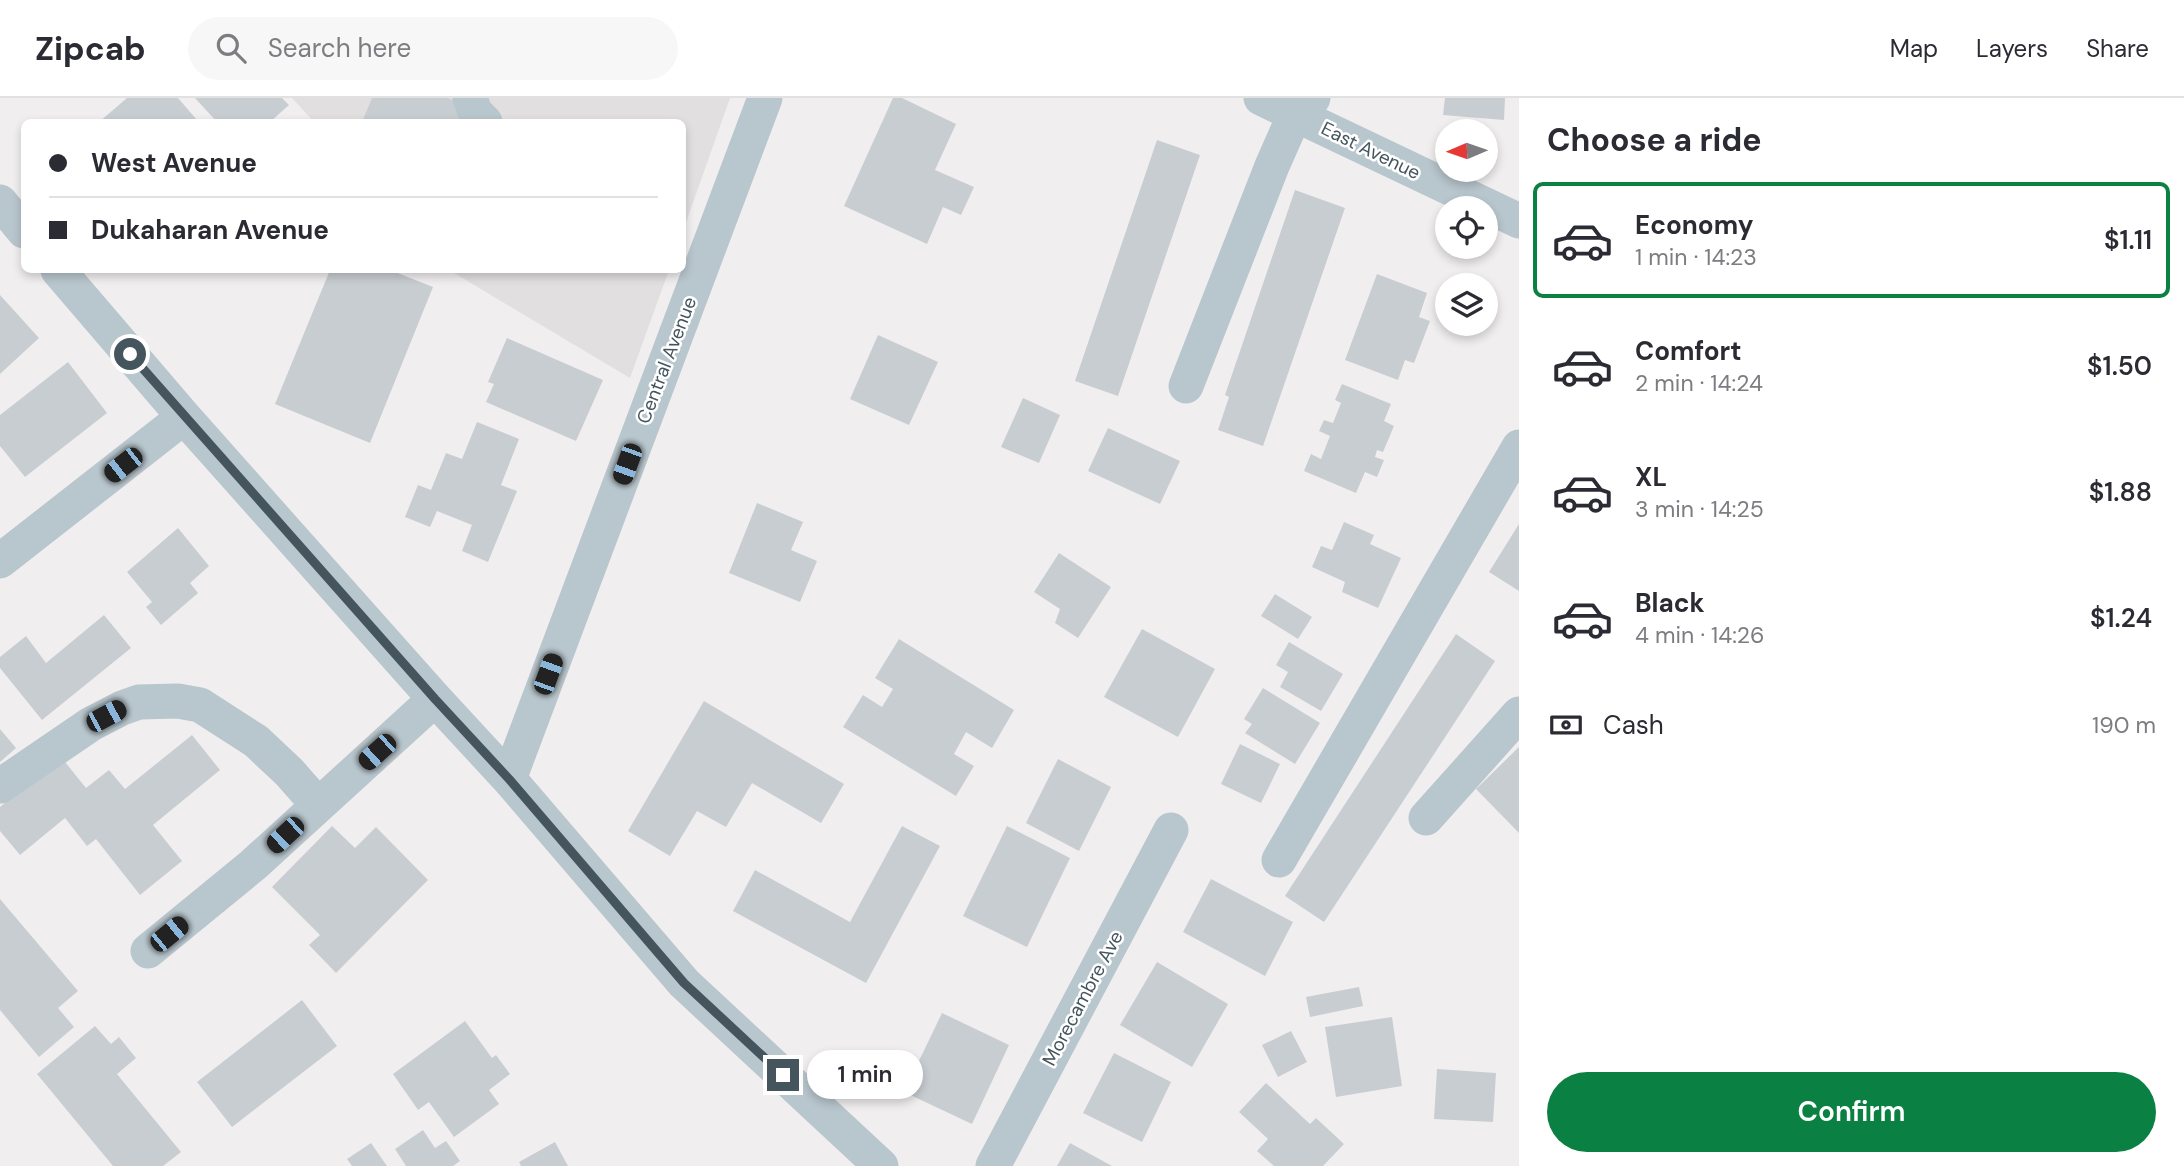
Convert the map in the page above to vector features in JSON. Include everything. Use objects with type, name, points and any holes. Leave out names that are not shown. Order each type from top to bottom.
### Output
[{"type":"street","name":"Central Avenue","points":[[509,779],[765,98]]},
{"type":"street","name":"East Avenue","points":[[1261,98],[1304,106],[1519,221]]},
{"type":"street","points":[[1186,386],[1272,166],[1304,106]]},
{"type":"street","points":[[0,202],[21,226]]},
{"type":"street","points":[[61,273],[184,417],[509,779],[684,983],[881,1166]]},
{"type":"street","points":[[0,561],[184,417]]},
{"type":"street","points":[[1279,860],[1519,447]]},
{"type":"street","points":[[148,951],[253,864],[435,699]]},
{"type":"street","points":[[0,786],[91,724],[121,708],[139,702],[178,701],[200,705],[256,741],[289,772],[317,805]]},
{"type":"street","points":[[1426,818],[1519,714]]},
{"type":"street","name":"Morecambre Ave","points":[[993,1166],[1171,830]]},
{"type":"shaded area","points":[[292,98],[730,98],[686,223],[686,119],[311,119]]},
{"type":"shaded area","points":[[454,273],[668,273],[630,378]]},
{"type":"building","points":[[127,98],[178,98],[196,119],[102,119]]},
{"type":"building","points":[[195,98],[282,98],[289,105],[273,119],[214,119]]},
{"type":"building","points":[[372,98],[448,98],[469,107],[464,119],[363,119]]},
{"type":"building","points":[[893,98],[902,98],[956,124],[935,170],[974,187],[961,215],[943,207],[927,244],[844,206]]},
{"type":"building","points":[[1445,98],[1505,98],[1504,120],[1443,115]]},
{"type":"building","points":[[1157,140],[1200,155],[1118,396],[1075,381]]},
{"type":"building","points":[[1295,190],[1345,208],[1263,446],[1218,430],[1229,397],[1225,395]]},
{"type":"building","points":[[329,273],[398,273],[433,287],[370,443],[275,404]]},
{"type":"building","points":[[1377,274],[1427,293],[1419,317],[1430,321],[1414,363],[1405,360],[1398,380],[1345,360]]},
{"type":"building","points":[[0,295],[39,338],[0,374]]},
{"type":"building","points":[[878,335],[938,362],[909,425],[850,399]]},
{"type":"building","points":[[507,338],[603,380],[576,441],[486,402],[494,384],[488,382]]},
{"type":"building","points":[[68,362],[107,413],[25,477],[0,446],[0,415]]},
{"type":"building","points":[[1342,384],[1391,404],[1384,421],[1394,426],[1383,452],[1377,450],[1375,457],[1384,460],[1377,477],[1365,472],[1356,493],[1304,471],[1311,454],[1321,459],[1330,436],[1319,431],[1324,420],[1333,423],[1341,403],[1335,400]]},
{"type":"building","points":[[1023,398],[1060,415],[1039,463],[1001,447]]},
{"type":"building","points":[[477,422],[519,439],[501,485],[517,491],[488,562],[462,551],[472,525],[437,511],[430,527],[405,517],[418,485],[431,490],[446,453],[462,459]]},
{"type":"building","points":[[1108,428],[1180,461],[1160,504],[1088,471]]},
{"type":"building","points":[[757,503],[803,522],[791,550],[817,561],[800,602],[729,573]]},
{"type":"building","points":[[1344,522],[1374,535],[1370,544],[1401,558],[1378,608],[1342,592],[1345,582],[1312,567],[1321,546],[1332,550]]},
{"type":"building","points":[[1519,524],[1519,591],[1489,572]]},
{"type":"building","points":[[178,528],[209,566],[190,583],[198,593],[161,625],[146,607],[152,602],[127,572]]},
{"type":"building","points":[[1059,553],[1111,587],[1078,638],[1055,623],[1060,609],[1034,592]]},
{"type":"building","points":[[1275,594],[1312,617],[1298,639],[1261,616]]},
{"type":"building","points":[[104,615],[131,648],[42,720],[0,668],[0,657],[26,636],[46,663]]},
{"type":"building","points":[[1142,629],[1215,669],[1178,737],[1104,697]]},
{"type":"building","points":[[1456,634],[1495,661],[1324,922],[1285,896]]},
{"type":"building","points":[[899,639],[1014,710],[992,748],[966,732],[954,754],[974,766],[956,796],[843,727],[863,695],[882,707],[893,689],[875,678]]},
{"type":"building","points":[[1289,642],[1343,674],[1321,711],[1280,687],[1288,672],[1276,665]]},
{"type":"building","points":[[1263,688],[1320,723],[1295,764],[1245,733],[1252,724],[1244,719]]},
{"type":"building","points":[[704,701],[844,784],[821,823],[752,783],[726,827],[697,811],[670,856],[628,831]]},
{"type":"building","points":[[0,729],[16,748],[0,762]]},
{"type":"building","points":[[192,735],[220,770],[153,825],[182,861],[140,895],[96,839],[87,846],[65,818],[20,855],[0,831],[0,807],[61,757],[86,788],[109,770],[125,789]]},
{"type":"building","points":[[1240,744],[1280,764],[1261,803],[1221,784]]},
{"type":"building","points":[[1519,747],[1519,833],[1476,789]]},
{"type":"building","points":[[1058,759],[1111,787],[1079,851],[1026,823]]},
{"type":"building","points":[[332,826],[355,848],[376,827],[428,880],[336,973],[309,945],[320,935],[272,887]]},
{"type":"building","points":[[902,826],[940,846],[866,983],[733,911],[755,870],[850,922]]},
{"type":"building","points":[[1007,826],[1070,858],[1027,947],[963,916]]},
{"type":"building","points":[[1211,879],[1293,922],[1265,976],[1183,932]]},
{"type":"building","points":[[0,899],[78,991],[58,1008],[74,1027],[39,1057],[0,1010]]},
{"type":"building","points":[[1157,962],[1228,1004],[1192,1067],[1120,1025]]},
{"type":"building","points":[[1359,987],[1363,1006],[1310,1017],[1306,997]]},
{"type":"building","points":[[302,1000],[337,1046],[232,1127],[197,1082]]},
{"type":"building","points":[[942,1013],[1009,1045],[972,1124],[904,1092]]},
{"type":"building","points":[[1392,1017],[1402,1086],[1336,1097],[1325,1027]]},
{"type":"building","points":[[465,1021],[492,1058],[496,1055],[510,1074],[489,1090],[499,1104],[454,1137],[429,1102],[418,1110],[393,1074]]},
{"type":"building","points":[[95,1026],[111,1044],[119,1037],[136,1058],[117,1074],[181,1152],[163,1166],[113,1166],[37,1074]]},
{"type":"building","points":[[1291,1031],[1307,1062],[1278,1077],[1262,1045]]},
{"type":"building","points":[[1114,1053],[1171,1082],[1142,1142],[1083,1113]]},
{"type":"building","points":[[1437,1069],[1496,1073],[1493,1122],[1434,1119]]},
{"type":"building","points":[[1266,1083],[1310,1124],[1316,1118],[1344,1144],[1323,1166],[1274,1166],[1257,1151],[1268,1139],[1239,1112]]},
{"type":"building","points":[[423,1130],[435,1148],[446,1141],[460,1161],[453,1166],[406,1166],[395,1149]]},
{"type":"building","points":[[555,1142],[568,1166],[521,1166],[519,1162]]},
{"type":"building","points":[[371,1143],[387,1166],[352,1166],[347,1159]]},
{"type":"building","points":[[1070,1143],[1112,1166],[1057,1166]]},
{"type":"route","points":[[130,354],[509,779],[684,983],[783,1075]]}]
